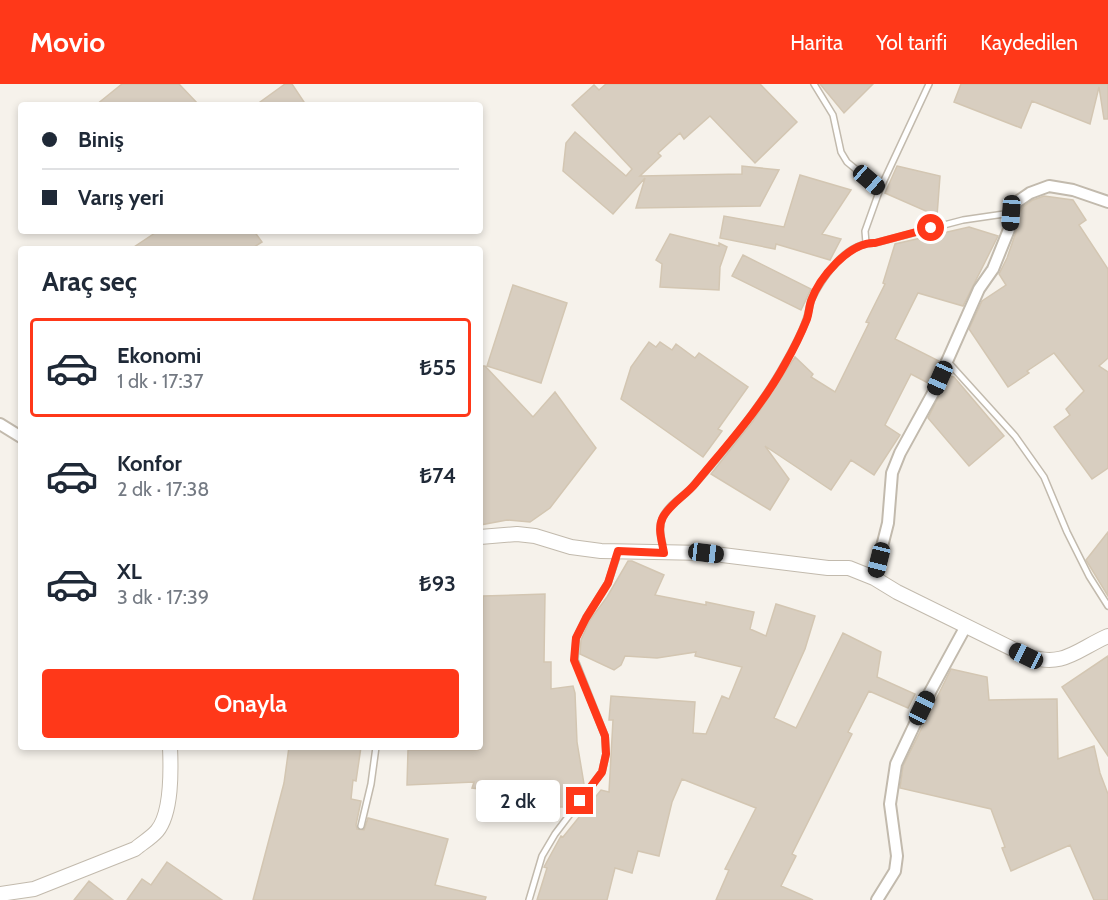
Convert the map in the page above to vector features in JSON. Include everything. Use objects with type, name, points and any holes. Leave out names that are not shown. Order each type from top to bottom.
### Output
[{"type":"street","points":[[874,578],[888,523],[892,473],[900,453],[948,362],[979,289],[993,269],[1010,227],[1011,213],[1017,202],[1030,193],[1049,186],[1073,190],[1108,201]]},
{"type":"street","points":[[0,424],[18,435]]},
{"type":"street","points":[[483,537],[518,534],[534,536],[571,547],[618,551],[706,553],[828,568],[849,568],[874,578],[897,592],[1026,656],[1040,660],[1054,661],[1070,657],[1108,636]]},
{"type":"street","points":[[877,900],[895,871],[897,856],[890,804],[896,764],[930,692],[966,626]]},
{"type":"street","points":[[0,894],[34,889],[135,849],[147,840],[161,824],[165,811],[171,783],[170,750]]},
{"type":"lane","points":[[814,84],[833,116],[842,152],[847,162],[880,189]]},
{"type":"lane","points":[[866,243],[865,231],[880,189],[929,84]]},
{"type":"lane","points":[[664,553],[660,531],[662,519],[668,509],[692,488],[770,388],[807,319],[811,300],[823,279],[837,262],[852,249],[866,243],[875,243],[963,220],[1011,213]]},
{"type":"lane","points":[[948,362],[1015,436],[1044,477],[1067,532],[1089,576],[1108,606]]},
{"type":"lane","points":[[528,900],[542,856],[602,772],[606,754],[605,736],[574,660],[576,638],[608,583],[618,551]]},
{"type":"lane","points":[[361,826],[371,784],[376,750]]},
{"type":"building","points":[[122,84],[179,84],[196,102],[100,102]]},
{"type":"building","points":[[285,84],[292,84],[304,102],[260,102]]},
{"type":"building","points":[[606,84],[760,84],[797,122],[755,163],[710,116],[684,139],[680,133],[658,153],[661,156],[640,176],[742,174],[742,166],[779,170],[760,206],[636,208],[645,178],[613,214],[563,171],[566,143],[575,132],[626,176],[632,169],[572,105],[594,85],[599,90]]},
{"type":"building","points":[[820,84],[873,84],[844,113]]},
{"type":"building","points":[[961,84],[1108,84],[1108,119],[1104,119],[1099,87],[1090,124],[1032,101],[1021,128],[954,102]]},
{"type":"building","points":[[897,166],[940,176],[937,216],[885,193]]},
{"type":"building","points":[[800,175],[851,190],[822,234],[841,239],[830,260],[776,244],[775,249],[720,238],[724,216],[784,227]]},
{"type":"building","points":[[1044,196],[1073,200],[1086,220],[1079,225],[1108,269],[1108,358],[1099,366],[1108,372],[1108,468],[1092,479],[1054,427],[1070,415],[1066,409],[1084,391],[1054,353],[1008,387],[969,329],[982,301],[1006,285],[999,274],[1017,229],[1018,215],[1023,207]]},
{"type":"building","points":[[969,227],[998,236],[963,306],[918,293],[895,339],[939,361],[928,383],[911,374],[885,425],[900,435],[874,475],[851,460],[831,490],[765,446],[789,479],[770,510],[711,474],[753,421],[795,357],[813,374],[811,377],[835,392],[869,323],[866,322],[885,284],[883,283],[895,244]]},
{"type":"building","points":[[154,234],[256,234],[262,242],[256,246],[136,246]]},
{"type":"building","points":[[670,234],[719,246],[719,243],[727,247],[720,267],[719,290],[660,287],[662,264],[656,260]]},
{"type":"building","points":[[743,255],[811,289],[801,310],[732,276]]},
{"type":"building","points":[[513,285],[567,303],[541,383],[487,366]]},
{"type":"building","points":[[649,342],[656,347],[660,342],[672,350],[676,344],[695,358],[699,353],[748,387],[718,429],[722,431],[703,457],[621,399],[631,367]]},
{"type":"building","points":[[483,366],[533,417],[555,392],[596,448],[550,508],[530,522],[507,520],[483,524]]},
{"type":"building","points":[[949,376],[954,377],[1004,436],[969,466],[928,418]]},
{"type":"building","points":[[1108,532],[1108,596],[1086,560]]},
{"type":"building","points":[[628,561],[664,575],[655,595],[754,612],[750,629],[766,636],[776,604],[815,616],[805,649],[774,718],[796,728],[843,633],[881,652],[877,677],[915,694],[908,708],[869,691],[848,732],[852,734],[792,854],[796,856],[781,886],[813,900],[716,900],[729,870],[725,869],[756,808],[682,779],[672,802],[659,856],[638,851],[632,873],[615,868],[607,900],[537,900],[547,868],[544,867],[561,836],[563,837],[601,790],[609,792],[613,720],[609,720],[611,696],[695,702],[693,733],[706,734],[722,696],[729,699],[742,667],[695,656],[696,652],[657,658],[625,656],[621,665],[614,670],[580,654],[581,640],[590,620],[607,597]]},
{"type":"building","points":[[545,594],[544,662],[551,662],[551,689],[573,686],[575,693],[577,742],[584,784],[567,807],[556,807],[555,798],[472,788],[474,782],[407,785],[408,750],[483,750],[483,596]]},
{"type":"building","points":[[1108,656],[1108,756],[1062,687]]},
{"type":"building","points":[[951,669],[987,677],[989,700],[1057,699],[1058,759],[1094,746],[1108,794],[1108,900],[1094,900],[1070,845],[1011,871],[991,809],[900,788],[903,766]]},
{"type":"building","points":[[289,750],[361,750],[351,799],[361,801],[357,829],[364,830],[368,818],[448,839],[435,885],[486,897],[485,900],[253,900],[284,783]]},
{"type":"building","points":[[167,862],[222,900],[127,900],[142,879],[151,885]]},
{"type":"building","points":[[89,881],[113,900],[74,900]]},
{"type":"route","points":[[580,801],[602,772],[606,754],[605,736],[583,677],[574,660],[576,638],[608,583],[618,551],[664,553],[660,531],[662,519],[668,509],[692,488],[770,388],[785,364],[807,319],[811,300],[823,279],[837,262],[852,249],[866,243],[875,243],[931,228]]}]
